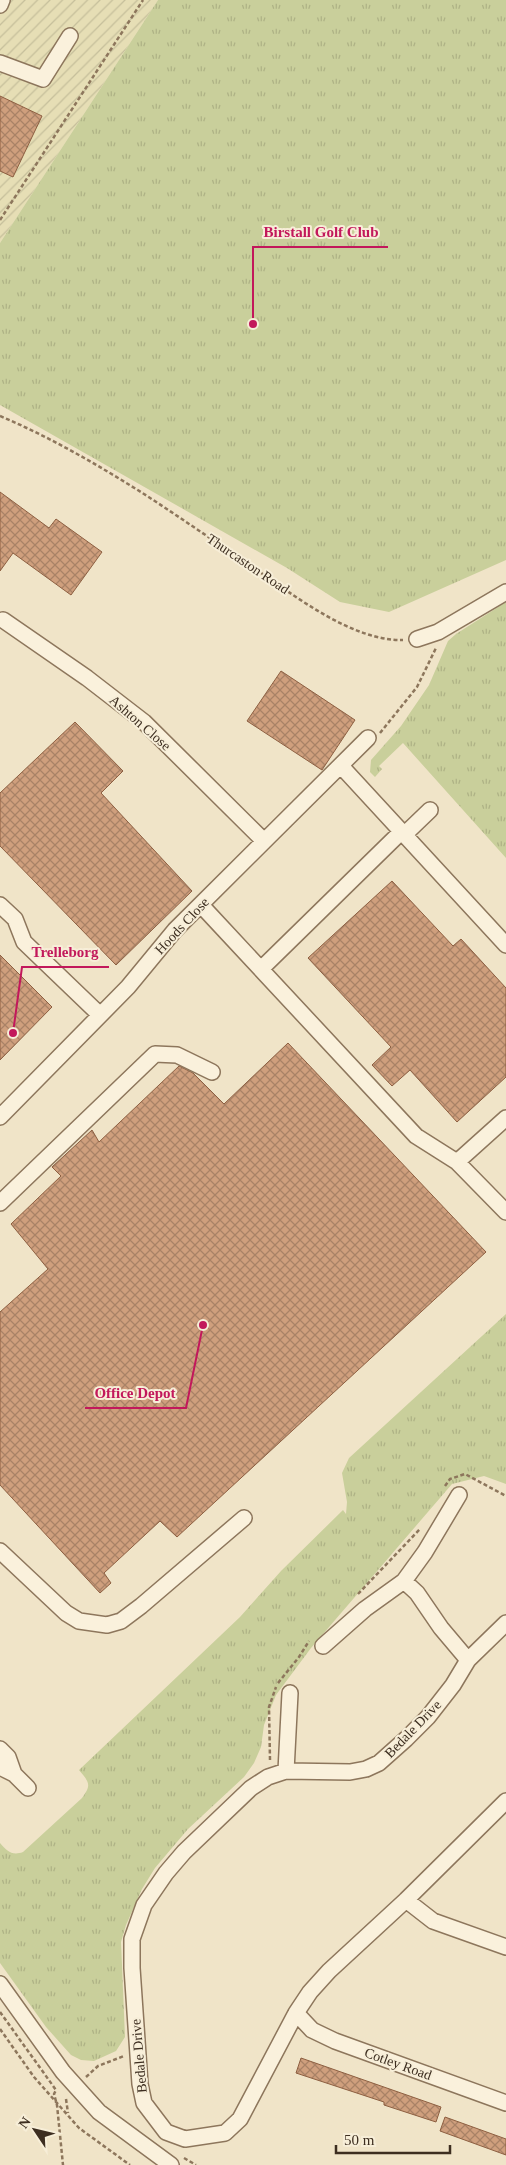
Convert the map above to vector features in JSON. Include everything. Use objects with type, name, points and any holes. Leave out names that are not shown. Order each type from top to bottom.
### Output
[{"type":"street","points":[[0,5],[2,0]]},
{"type":"street","points":[[0,63],[43,79],[70,36]]},
{"type":"street","points":[[417,639],[438,632],[506,592]]},
{"type":"street","name":"Ashton Close","points":[[3,620],[87,678],[144,722],[264,841]]},
{"type":"street","name":"Hoods Close","points":[[0,1116],[128,987],[175,930],[368,738]]},
{"type":"street","points":[[341,766],[506,944]]},
{"type":"street","points":[[261,969],[403,833],[430,810]]},
{"type":"street","points":[[201,904],[416,1136],[458,1162],[506,1212]]},
{"type":"street","points":[[0,905],[15,920],[24,942],[100,1015]]},
{"type":"street","points":[[0,1203],[155,1054],[177,1056],[212,1072]]},
{"type":"street","points":[[458,1162],[506,1118]]},
{"type":"street","points":[[322,1646],[365,1610],[404,1581],[425,1552],[458,1495]]},
{"type":"street","points":[[0,1551],[66,1614],[79,1620],[107,1625],[121,1621],[141,1606],[244,1518]]},
{"type":"street","points":[[404,1581],[417,1593],[468,1660]]},
{"type":"street","name":"Bedale Drive","points":[[506,1623],[468,1660],[453,1685],[428,1717],[406,1740],[379,1763],[366,1769],[350,1772],[286,1771],[268,1777],[251,1788],[184,1852],[166,1872],[144,1904],[132,1939],[132,1968],[138,2054],[144,2103],[166,2132],[185,2138],[225,2133],[240,2119],[296,2013],[310,1992],[329,1971],[406,1900],[506,1801]]},
{"type":"street","points":[[286,1771],[290,1693]]},
{"type":"street","points":[[0,1749],[8,1757],[14,1774]]},
{"type":"street","points":[[0,1767],[14,1774],[28,1788]]},
{"type":"street","points":[[406,1900],[433,1921],[506,1947]]},
{"type":"street","points":[[0,1984],[63,2072],[100,2112],[171,2165]]},
{"type":"street","name":"Cotley Road","points":[[296,2013],[312,2030],[335,2041],[506,2103]]},
{"type":"path","points":[[0,220],[143,0]]},
{"type":"path","name":"Thurcaston Road","points":[[0,416],[38,433],[144,494],[323,613],[365,633],[385,638],[417,639]]},
{"type":"path","points":[[368,738],[379,734],[417,687],[437,646],[438,632]]},
{"type":"path","points":[[0,2012],[56,2090],[54,2094],[57,2105],[63,2165]]},
{"type":"path","points":[[0,2028],[34,2077],[57,2105],[79,2128],[130,2165]]},
{"type":"path","points":[[86,2076],[98,2066],[119,2057],[138,2054]]},
{"type":"path","points":[[66,2099],[68,2115]]},
{"type":"shaded area","points":[[0,0],[158,0],[0,243]]},
{"type":"green space","points":[[158,0],[506,0],[506,560],[389,612],[340,602],[287,568],[0,405],[0,243]]},
{"type":"green space","points":[[506,602],[506,858],[403,743],[379,766],[382,769],[375,777],[370,772],[371,760],[401,726],[429,685],[448,641]]},
{"type":"green space","points":[[506,1314],[506,1484],[484,1476],[452,1484],[311,1648],[276,1695],[264,1725],[261,1747],[254,1763],[244,1777],[188,1829],[155,1868],[142,1889],[126,1925],[121,1942],[125,2037],[116,2051],[94,2061],[81,2060],[71,2055],[46,2027],[0,1963],[0,1843],[10,1852],[23,1852],[82,1798],[88,1784],[79,1770],[240,1617],[281,1571],[343,1510],[346,1514],[347,1502],[342,1473],[349,1458]]},
{"type":"building","points":[[0,96],[42,116],[13,177],[0,171]]},
{"type":"building","points":[[0,492],[49,528],[56,519],[102,552],[71,595],[13,553],[0,571]]},
{"type":"building","points":[[281,671],[355,720],[322,770],[247,721]]},
{"type":"building","points":[[75,722],[123,771],[101,793],[192,891],[116,965],[0,846],[0,793]]},
{"type":"building","points":[[392,881],[453,946],[461,939],[506,988],[506,1077],[457,1122],[410,1070],[392,1086],[372,1065],[391,1047],[308,958]]},
{"type":"building","points":[[0,955],[52,1007],[0,1060]]},
{"type":"building","points":[[288,1043],[486,1252],[177,1537],[160,1521],[104,1573],[111,1583],[100,1593],[0,1485],[0,1312],[48,1269],[11,1224],[61,1176],[52,1167],[92,1130],[99,1142],[179,1066],[193,1073],[224,1104]]},
{"type":"building","points":[[301,2058],[441,2107],[436,2122],[384,2105],[384,2102],[296,2073]]},
{"type":"building","points":[[445,2117],[506,2139],[506,2155],[440,2131]]},
{"type":"place","name":"Birstall Golf Club","points":[[253,324]]},
{"type":"place","name":"Trelleborg","points":[[13,1033]]},
{"type":"place","name":"Office Depot","points":[[203,1325]]}]
